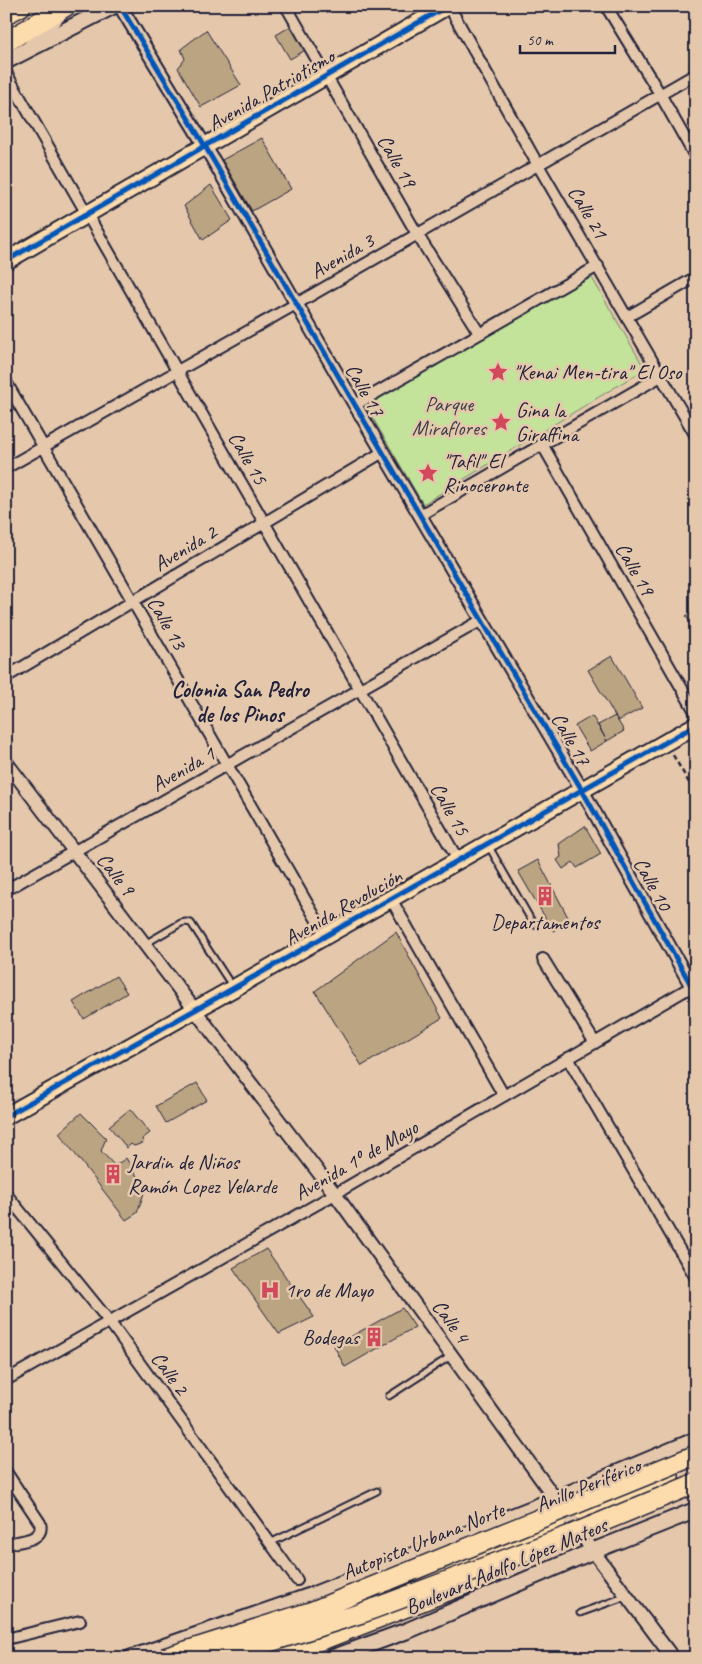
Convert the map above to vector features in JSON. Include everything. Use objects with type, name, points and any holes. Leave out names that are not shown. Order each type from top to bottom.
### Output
[{"type":"highway","points":[[6,14],[21,6]]},
{"type":"highway","points":[[6,42],[68,6]]},
{"type":"highway","name":"Autopista Urbana Norte","points":[[164,1658],[313,1611],[696,1455]]},
{"type":"highway","name":"Anillo Periférico","points":[[186,1658],[333,1611],[398,1587],[696,1465]]},
{"type":"highway","name":"Autopista Urbana Norte","points":[[219,1658],[362,1613],[568,1536],[696,1483]]},
{"type":"highway","points":[[267,1658],[327,1638],[414,1605],[696,1490]]},
{"type":"main road","points":[[6,61],[113,6]]},
{"type":"main road","name":"Avenida Patriotismo","points":[[6,261],[448,6]]},
{"type":"main road","name":"Avenida Revolución","points":[[6,1116],[696,725]]},
{"type":"main road","name":"Boulevard Adolfo López Mateos","points":[[131,1658],[310,1596],[555,1499],[696,1440]]},
{"type":"main road","name":"Boulevard Adolfo López Mateos","points":[[332,1658],[409,1630],[593,1551],[695,1513]]},
{"type":"street","points":[[26,50],[68,6]]},
{"type":"street","name":"Calle 17","points":[[120,6],[205,146],[582,790]]},
{"type":"street","name":"Calle 19","points":[[286,6],[417,234],[479,333]]},
{"type":"street","name":"Calle 21","points":[[448,6],[696,436]]},
{"type":"street","points":[[606,6],[660,94],[696,158]]},
{"type":"street","name":"Calle 15","points":[[6,73],[458,860]]},
{"type":"street","name":"Avenida 3","points":[[6,468],[696,74]]},
{"type":"street","points":[[355,405],[598,266]]},
{"type":"street","points":[[627,317],[696,278]]},
{"type":"street","points":[[420,515],[661,376]]},
{"type":"street","name":"Calle 13","points":[[6,382],[326,936]]},
{"type":"street","name":"Calle 19","points":[[542,444],[696,713]]},
{"type":"street","name":"Avenida 2","points":[[6,677],[383,452]]},
{"type":"street","name":"Avenida 1","points":[[6,890],[482,620]]},
{"type":"street","name":"Calle 9","points":[[6,762],[195,1010]]},
{"type":"street","name":"Calle 10","points":[[582,790],[694,989]]},
{"type":"street","points":[[391,898],[504,1096]]},
{"type":"street","points":[[543,959],[595,1043]]},
{"type":"street","name":"Avenida 1º de Mayo","points":[[6,1380],[335,1194],[568,1058],[694,989]]},
{"type":"street","name":"Calle 4","points":[[195,1010],[335,1194],[555,1499],[673,1658]]},
{"type":"street","points":[[568,1058],[696,1278]]},
{"type":"street","name":"Calle 2","points":[[6,1194],[109,1321],[297,1580]]},
{"type":"street","points":[[6,1472],[40,1524],[41,1529],[39,1535],[34,1538],[6,1544]]},
{"type":"street","points":[[6,1639],[80,1621]]},
{"type":"lane","points":[[488,843],[534,925]]},
{"type":"lane","points":[[145,944],[186,922],[191,924],[234,988]]},
{"type":"lane","points":[[389,1396],[451,1356]]},
{"type":"lane","points":[[270,1543],[377,1492]]},
{"type":"lane","points":[[580,1613],[627,1596]]},
{"type":"path","points":[[666,742],[696,795]]},
{"type":"green space","name":"Parque Miraflores","points":[[585,266],[645,369],[423,504],[360,396]]},
{"type":"building","points":[[293,25],[307,49],[290,59],[276,35]]},
{"type":"building","points":[[206,30],[241,85],[201,107],[178,68],[185,59],[181,49]]},
{"type":"building","points":[[262,138],[291,189],[252,211],[222,160]]},
{"type":"building","points":[[211,185],[232,220],[203,240],[184,206]]},
{"type":"building","points":[[696,610],[696,632],[686,616]]},
{"type":"building","points":[[612,656],[642,708],[618,721],[588,670]]},
{"type":"building","points":[[592,716],[607,741],[590,751],[575,726]]},
{"type":"building","points":[[615,716],[624,731],[607,741],[598,725]]},
{"type":"building","points":[[585,826],[601,854],[577,868],[573,862],[563,869],[557,860],[561,857],[559,844]]},
{"type":"building","name":"Departamentos","points":[[538,860],[570,921],[553,931],[518,871]]},
{"type":"building","points":[[396,932],[442,1018],[362,1066],[315,991]]},
{"type":"building","points":[[116,976],[127,993],[84,1019],[73,1002]]},
{"type":"building","points":[[197,1083],[207,1100],[166,1123],[156,1106]]},
{"type":"building","points":[[130,1109],[150,1133],[142,1139],[143,1143],[134,1146],[131,1144],[127,1148],[109,1126]]},
{"type":"building","name":"Jardin de Niños Ramón Lopez Velarde","points":[[81,1113],[106,1138],[101,1151],[115,1166],[126,1158],[140,1181],[144,1193],[137,1213],[126,1220],[59,1133]]},
{"type":"building","points":[[266,1249],[314,1317],[279,1334],[233,1268]]},
{"type":"building","name":"Bodegas","points":[[402,1308],[415,1327],[345,1367],[334,1346]]},
{"type":"cycle path","points":[[120,6],[205,146],[582,790],[696,994]]},
{"type":"cycle path","points":[[6,261],[447,6]]},
{"type":"cycle path","points":[[6,1116],[696,725]]},
{"type":"place","name":"\"Kenai Men-tira\" El Oso","points":[[498,372]]},
{"type":"place","name":"Gina la Giraffina","points":[[501,422]]},
{"type":"place","name":"\"Tafil\" El Rinoceronte","points":[[428,473]]},
{"type":"place","name":"Departamentos","points":[[545,896]]},
{"type":"place","name":"Jardin de Niños Ramón Lopez Velarde","points":[[113,1174]]},
{"type":"place","name":"1ro de Mayo","points":[[270,1290]]},
{"type":"place","name":"Bodegas","points":[[374,1337]]},
{"type":"district","name":"Colonia San Pedro de los Pinos","points":[[240,702]]}]
